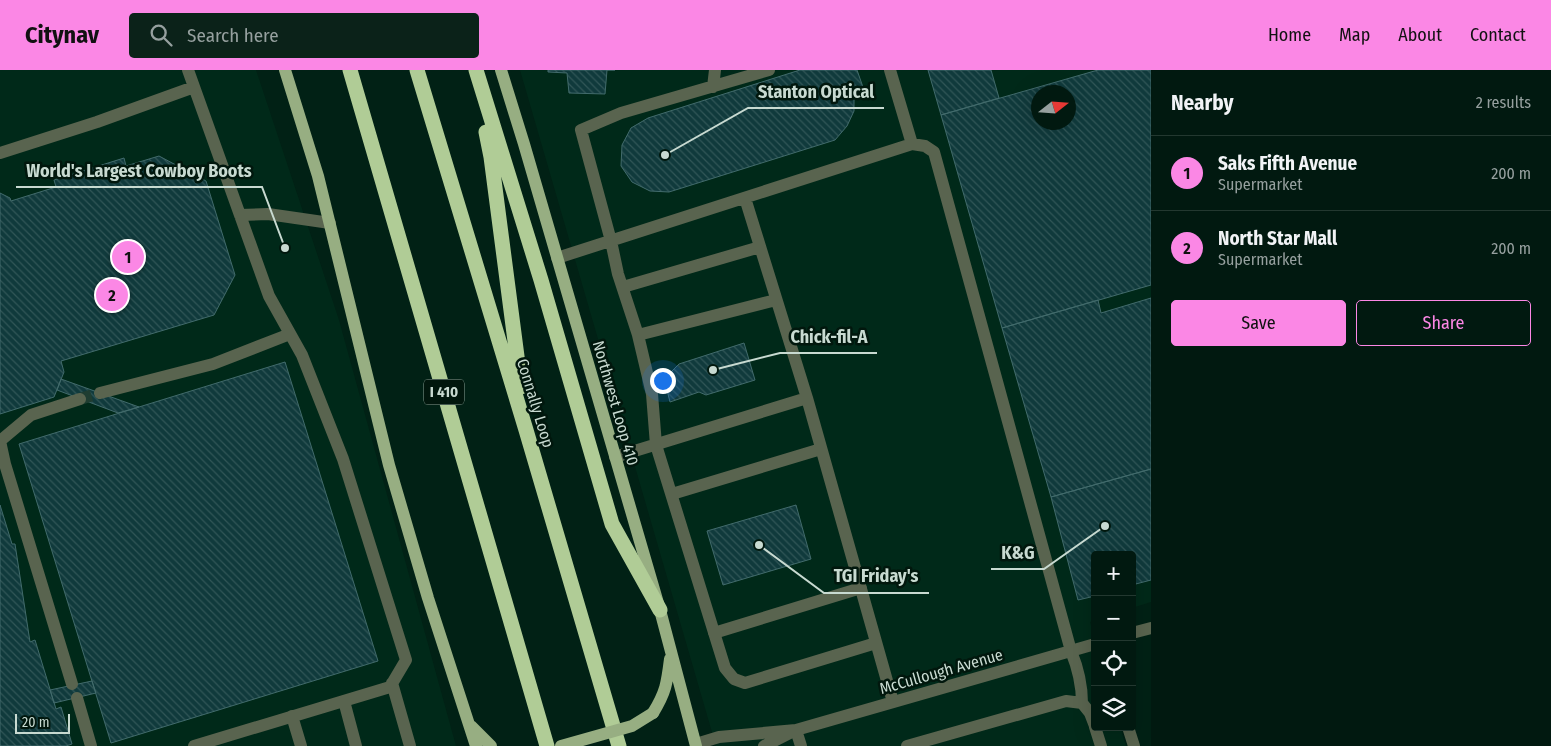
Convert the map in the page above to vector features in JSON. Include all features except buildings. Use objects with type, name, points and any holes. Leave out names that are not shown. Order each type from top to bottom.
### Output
[{"type":"highway","points":[[341,70],[382,181]]},
{"type":"highway","name":"I 410","points":[[350,70],[547,746]]},
{"type":"highway","name":"Connally Loop","points":[[417,70],[619,746]]},
{"type":"highway","points":[[475,70],[492,157],[526,430]]},
{"type":"highway","points":[[475,70],[541,280],[612,524],[660,610]]},
{"type":"main road","points":[[284,70],[318,176],[344,287],[390,465],[428,598],[476,746]]},
{"type":"main road","name":"Northwest Loop 410","points":[[501,70],[660,610],[694,745]]},
{"type":"main road","points":[[561,746],[632,726],[653,713],[667,687],[671,653]]},
{"type":"main road","points":[[470,725],[490,746]]},
{"type":"street","points":[[188,70],[269,296],[302,355],[341,452],[406,660],[390,687],[195,746]]},
{"type":"street","points":[[713,87],[715,70]]},
{"type":"street","points":[[769,70],[743,73],[713,87],[621,113],[581,130],[618,274],[638,335],[652,394],[656,445],[725,668],[734,679],[745,683],[876,643]]},
{"type":"street","points":[[890,70],[912,144]]},
{"type":"street","points":[[0,153],[96,122],[194,87]]},
{"type":"street","points":[[557,258],[912,144],[925,146],[934,152],[1071,651],[1080,677],[1082,703],[1091,716]]},
{"type":"street","points":[[745,198],[821,449],[893,702]]},
{"type":"street","points":[[240,215],[268,214],[330,223]]},
{"type":"street","points":[[623,287],[760,247]]},
{"type":"street","points":[[638,335],[776,300]]},
{"type":"street","points":[[100,392],[213,364],[290,334]]},
{"type":"street","points":[[615,457],[806,398]]},
{"type":"street","points":[[72,684],[5,464],[0,441],[31,415],[80,399]]},
{"type":"street","points":[[672,494],[821,449]]},
{"type":"street","points":[[714,633],[860,588]]},
{"type":"street","points":[[1136,632],[1151,628]]},
{"type":"street","name":"McCullough Avenue","points":[[694,745],[719,738],[796,730],[1091,645]]},
{"type":"street","points":[[392,683],[410,746]]},
{"type":"street","points":[[76,698],[91,746]]},
{"type":"street","points":[[344,701],[356,746]]},
{"type":"street","points":[[907,746],[1066,701],[1082,703]]},
{"type":"street","points":[[292,716],[301,746]]},
{"type":"street","points":[[796,730],[801,746]]},
{"type":"street","name":"McCullough Avenue","points":[[764,746],[796,730]]},
{"type":"street","points":[[1096,731],[1100,746]]},
{"type":"street","points":[[1129,731],[1134,746]]},
{"type":"shaded area","points":[[0,70],[256,70],[339,320],[456,746],[0,746]]},
{"type":"shaded area","points":[[520,70],[1151,70],[1151,602],[1136,607],[1136,551],[1091,551],[1091,731],[1121,731],[1126,746],[716,746]]},
{"type":"tunnel","points":[[80,399],[100,393]]},
{"type":"place","name":"Stanton Optical","points":[[665,155]]},
{"type":"place","name":"World's Largest Cowboy Boots","points":[[285,248]]},
{"type":"place","name":"Saks Fifth Avenue","points":[[128,257]]},
{"type":"place","name":"North Star Mall","points":[[112,295]]},
{"type":"place","name":"Chick-fil-A","points":[[713,370]]},
{"type":"place","name":"K&G","points":[[1105,526]]},
{"type":"place","name":"TGI Friday's","points":[[759,545]]}]
